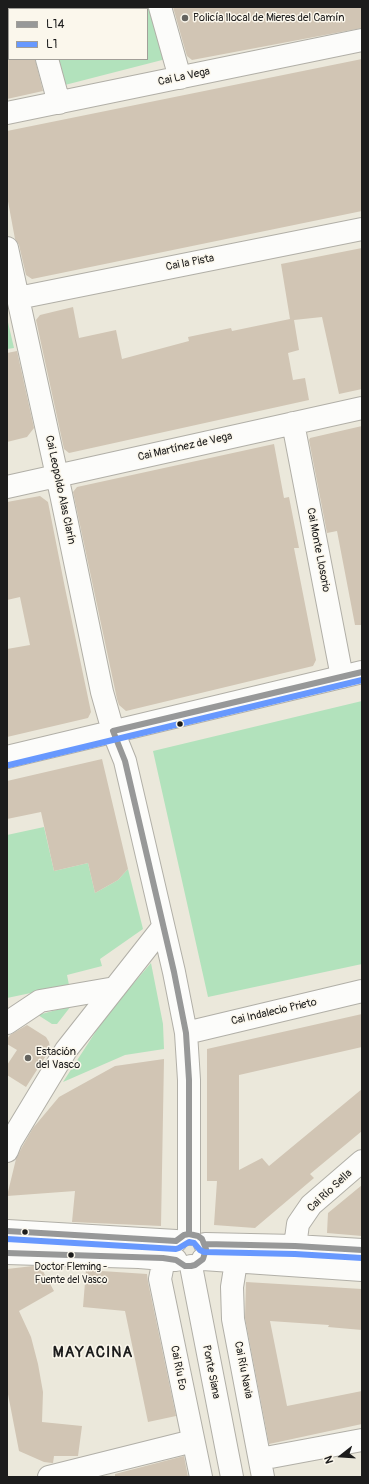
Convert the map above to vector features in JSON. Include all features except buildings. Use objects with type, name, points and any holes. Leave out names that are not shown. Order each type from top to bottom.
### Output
[{"type":"street","points":[[160,7],[180,78]]},
{"type":"street","name":"Cai La Vega","points":[[7,114],[362,40]]},
{"type":"street","points":[[47,60],[59,103]]},
{"type":"street","name":"Cai la Pista","points":[[18,298],[362,229]]},
{"type":"street","name":"Cai Leopoldo Alas Clarín","points":[[7,248],[102,692],[113,732],[125,761],[186,1033],[189,1080],[186,1252]]},
{"type":"street","name":"Cai Martínez de Vega","points":[[7,487],[362,408]]},
{"type":"street","name":"Cai Monte Llosorio","points":[[293,423],[352,675]]},
{"type":"street","points":[[7,757],[352,675]]},
{"type":"street","points":[[7,1151],[11,1141],[66,1050],[163,927]]},
{"type":"street","points":[[7,1023],[40,1001],[115,988]]},
{"type":"street","name":"Cai Indalecio Prieto","points":[[186,1033],[362,991]]},
{"type":"street","name":"Cai Río Sella","points":[[295,1246],[298,1224],[311,1205],[362,1161]]},
{"type":"street","points":[[7,1231],[186,1252],[236,1262],[362,1270]]},
{"type":"street","points":[[7,1253],[186,1252],[295,1246],[362,1250]]},
{"type":"street","name":"Ponte Siana","points":[[186,1252],[232,1477]]},
{"type":"street","name":"Cai Ríu Eo","points":[[186,1252],[162,1269],[160,1279],[201,1477]]},
{"type":"street","name":"Cai Ríu Navia","points":[[236,1262],[232,1287],[232,1319],[262,1468]]},
{"type":"street","points":[[49,1477],[193,1440]]},
{"type":"street","points":[[262,1468],[362,1440]]},
{"type":"green space","points":[[153,7],[166,59],[61,86],[54,60],[148,60],[148,8],[42,8]]},
{"type":"green space","points":[[7,318],[14,348],[7,349]]},
{"type":"green space","points":[[362,701],[362,964],[208,997],[153,751]]},
{"type":"green space","points":[[44,827],[54,871],[88,863],[95,893],[118,880],[128,869],[143,929],[100,959],[102,966],[67,975],[69,985],[7,998],[7,835]]},
{"type":"green space","points":[[151,963],[163,1024],[164,1049],[125,1055],[63,1082],[100,1025]]},
{"type":"green space","points":[[71,1006],[57,1024],[52,1024],[38,1015]]},
{"type":"transit line","name":"L14","points":[[189,1234],[189,1080],[186,1033],[174,972],[125,761],[113,731],[362,672]]},
{"type":"transit line","name":"L1","points":[[9,765],[362,680]]},
{"type":"transit line","name":"L14","points":[[7,1231],[176,1241],[184,1235],[189,1234],[198,1236],[202,1239],[206,1249],[203,1259],[191,1266],[185,1266],[176,1260],[163,1258],[7,1253]]},
{"type":"transit line","name":"L1","points":[[7,1239],[176,1249],[189,1242],[194,1243],[204,1252],[295,1254],[362,1258]]},
{"type":"transit line","name":"L14","points":[[205,1244],[295,1246],[362,1250]]},
{"type":"place","name":"Policía llocal de Mieres del Camín","points":[[185,18]]},
{"type":"place","name":"Estación del Vasco","points":[[28,1058]]},
{"type":"place","name":"Doctor Fleming - Fuente del Vasco","points":[[71,1255]]},
{"type":"district","name":"MAYACINA","points":[[93,1353]]}]
